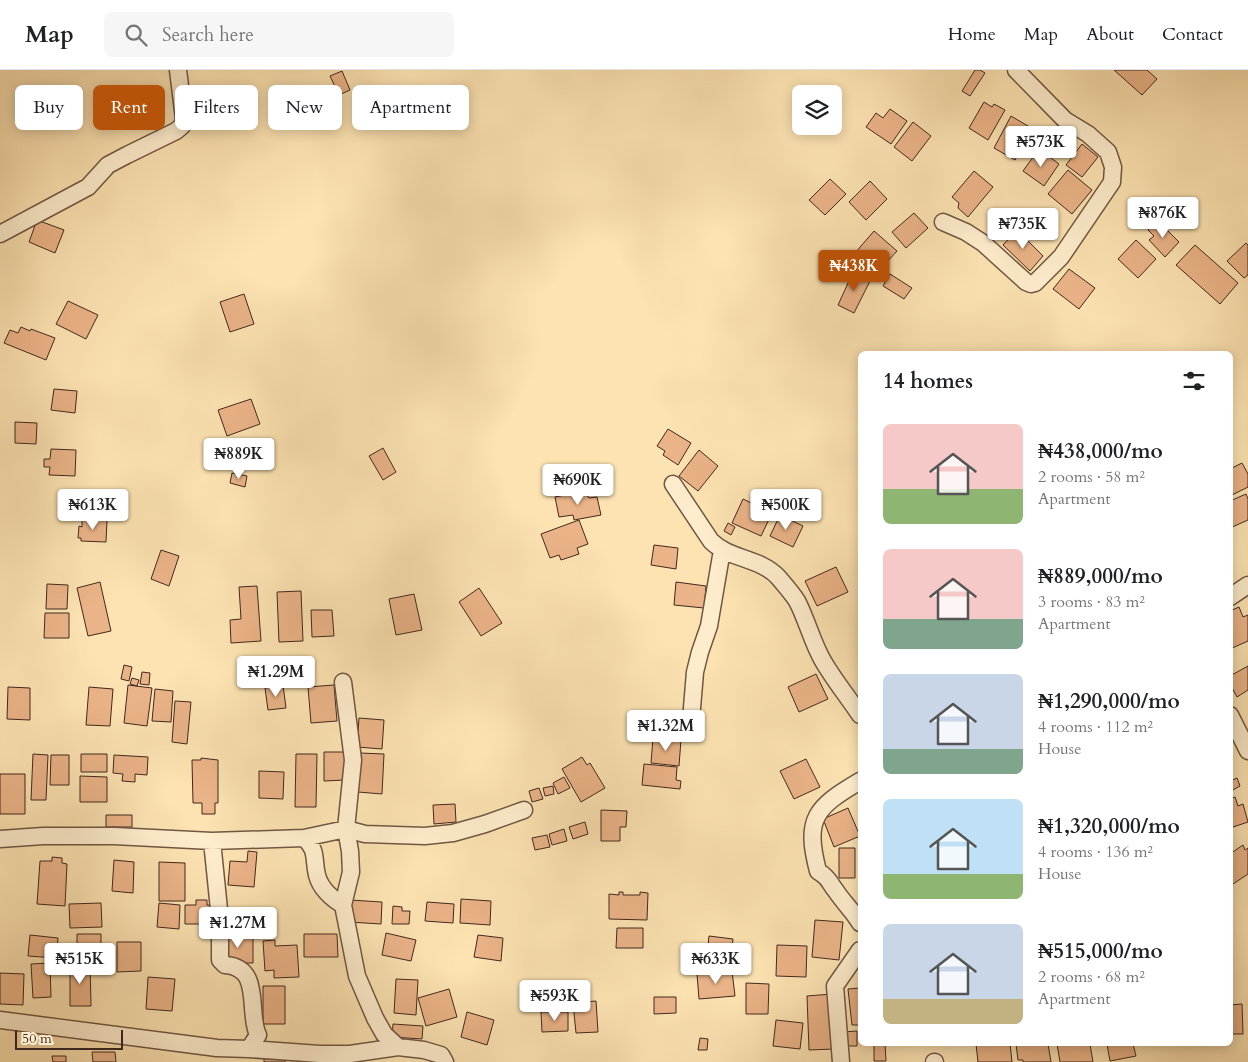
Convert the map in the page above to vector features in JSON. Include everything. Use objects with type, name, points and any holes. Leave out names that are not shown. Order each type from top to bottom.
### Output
[{"type":"street","points":[[0,234],[88,187],[108,166],[176,131],[182,126],[184,119],[178,70]]},
{"type":"street","points":[[942,222],[977,239],[1026,282],[1031,284],[1035,283],[1061,258],[1112,182],[1113,167],[1108,152],[1088,134],[1065,120],[1016,70]]},
{"type":"street","points":[[673,484],[711,541],[722,550],[758,562],[777,576],[796,600],[824,662],[858,712]]},
{"type":"street","points":[[691,720],[695,672],[709,626],[722,550]]},
{"type":"street","points":[[1233,595],[1248,585]]},
{"type":"street","points":[[343,682],[354,760],[346,829],[351,872],[343,905],[357,976],[374,1018],[384,1034],[398,1047]]},
{"type":"street","points":[[1233,721],[1248,751]]},
{"type":"street","points":[[858,782],[829,800],[817,814],[812,837],[818,871],[830,880],[835,891],[858,920]]},
{"type":"street","points":[[0,839],[43,836],[114,836],[212,841],[304,838],[346,829],[365,834],[425,836],[453,833],[524,810]]},
{"type":"street","points":[[304,838],[312,844],[317,877],[323,888],[330,896],[343,905]]},
{"type":"street","points":[[212,841],[220,919],[220,960],[225,965],[241,970],[251,986],[254,1027],[258,1035],[249,1048]]},
{"type":"street","points":[[841,1062],[835,986],[858,953]]},
{"type":"street","points":[[0,1020],[218,1048],[350,1054],[398,1047],[424,1050],[440,1055],[445,1062]]},
{"type":"building","points":[[975,70],[985,73],[970,96],[962,91]]},
{"type":"building","points":[[1114,70],[1147,70],[1157,79],[1142,95]]},
{"type":"building","points":[[342,71],[350,90],[342,94],[342,85],[334,85],[330,76]]},
{"type":"building","points":[[984,102],[992,107],[994,104],[1005,110],[988,140],[969,128]]},
{"type":"building","points":[[890,109],[907,121],[891,144],[866,127],[876,113],[883,118]]},
{"type":"building","points":[[1011,116],[1033,129],[1015,160],[994,148]]},
{"type":"building","points":[[913,122],[931,136],[912,161],[894,147]]},
{"type":"building","points":[[1082,144],[1098,157],[1082,177],[1066,165]]},
{"type":"building","points":[[1039,149],[1059,164],[1044,186],[1023,171]]},
{"type":"building","points":[[1068,170],[1092,190],[1072,214],[1048,194]]},
{"type":"building","points":[[974,171],[993,187],[968,217],[958,208],[959,203],[952,197]]},
{"type":"building","points":[[830,179],[846,194],[825,215],[809,200]]},
{"type":"building","points":[[870,181],[887,199],[866,220],[849,202]]},
{"type":"building","points":[[914,213],[928,228],[906,248],[892,232]]},
{"type":"building","points":[[37,220],[64,230],[55,253],[29,242]]},
{"type":"building","points":[[1158,221],[1179,242],[1165,257],[1149,240],[1154,236],[1148,230]]},
{"type":"building","points":[[1017,230],[1043,256],[1030,271],[1003,245]]},
{"type":"building","points":[[874,231],[897,251],[877,273],[855,253]]},
{"type":"building","points":[[1136,240],[1156,259],[1138,278],[1118,259]]},
{"type":"building","points":[[1246,243],[1248,245],[1248,275],[1244,278],[1227,261]]},
{"type":"building","points":[[1195,245],[1238,283],[1220,304],[1176,265]]},
{"type":"building","points":[[1069,269],[1095,288],[1079,309],[1053,289]]},
{"type":"building","points":[[854,270],[871,279],[854,313],[838,305]]},
{"type":"building","points":[[890,274],[912,288],[904,299],[883,286]]},
{"type":"building","points":[[244,294],[254,324],[230,332],[220,302]]},
{"type":"building","points":[[68,301],[98,315],[86,339],[56,324]]},
{"type":"building","points":[[21,327],[55,338],[46,360],[4,343],[10,330],[18,333]]},
{"type":"building","points":[[54,389],[77,391],[75,413],[51,410]]},
{"type":"building","points":[[251,399],[260,424],[227,436],[218,410]]},
{"type":"building","points":[[15,422],[37,423],[36,444],[15,443]]},
{"type":"building","points":[[668,429],[691,443],[678,465],[663,455],[665,451],[657,446]]},
{"type":"building","points":[[383,448],[396,472],[383,480],[369,456]]},
{"type":"building","points":[[51,449],[76,450],[75,476],[49,475],[50,467],[44,467],[44,459],[50,459]]},
{"type":"building","points":[[699,450],[718,466],[698,491],[679,476]]},
{"type":"building","points":[[1242,463],[1248,474],[1248,487],[1233,494],[1233,468]]},
{"type":"building","points":[[232,473],[247,476],[245,487],[230,483]]},
{"type":"building","points":[[584,491],[589,498],[597,497],[601,515],[574,520],[573,515],[559,517],[555,497]]},
{"type":"building","points":[[1246,494],[1248,499],[1248,520],[1233,527],[1233,500]]},
{"type":"building","points":[[743,499],[772,513],[761,536],[732,523]]},
{"type":"building","points":[[780,515],[803,526],[793,547],[770,536]]},
{"type":"building","points":[[82,519],[107,520],[106,542],[81,541],[81,538],[78,538],[79,526],[82,527]]},
{"type":"building","points":[[579,520],[588,544],[577,548],[579,554],[561,560],[559,555],[550,558],[541,534]]},
{"type":"building","points":[[728,523],[735,527],[731,535],[724,531]]},
{"type":"building","points":[[654,545],[678,548],[676,569],[651,565]]},
{"type":"building","points":[[161,550],[179,556],[169,586],[151,579]]},
{"type":"building","points":[[836,567],[848,592],[817,606],[805,581]]},
{"type":"building","points":[[100,582],[111,631],[88,636],[77,588]]},
{"type":"building","points":[[676,582],[706,586],[704,608],[674,605]]},
{"type":"building","points":[[47,584],[68,585],[67,609],[46,609]]},
{"type":"building","points":[[257,586],[261,641],[231,643],[230,620],[241,619],[239,587]]},
{"type":"building","points":[[479,588],[502,623],[481,636],[459,602]]},
{"type":"building","points":[[301,591],[303,641],[279,642],[277,592]]},
{"type":"building","points":[[414,594],[422,630],[396,635],[389,599]]},
{"type":"building","points":[[1239,607],[1243,617],[1248,615],[1248,641],[1233,648],[1233,610]]},
{"type":"building","points":[[311,610],[332,610],[334,636],[312,637]]},
{"type":"building","points":[[45,613],[69,613],[69,638],[44,638]]},
{"type":"building","points":[[124,665],[132,667],[129,681],[121,679]]},
{"type":"building","points":[[1248,666],[1248,690],[1237,697],[1233,690],[1233,674]]},
{"type":"building","points":[[142,672],[150,673],[149,685],[140,684]]},
{"type":"building","points":[[816,674],[828,699],[799,712],[788,687]]},
{"type":"building","points":[[132,678],[139,680],[137,686],[130,684]]},
{"type":"building","points":[[128,685],[152,688],[147,726],[124,723]]},
{"type":"building","points":[[283,685],[286,708],[268,710],[265,688]]},
{"type":"building","points":[[334,685],[337,721],[311,723],[308,687]]},
{"type":"building","points":[[8,687],[30,688],[30,720],[7,719]]},
{"type":"building","points":[[89,687],[113,689],[110,726],[86,725]]},
{"type":"building","points":[[155,689],[173,691],[171,722],[152,721]]},
{"type":"building","points":[[175,701],[191,702],[187,744],[172,742]]},
{"type":"building","points":[[359,718],[384,720],[382,749],[357,747]]},
{"type":"building","points":[[653,738],[681,740],[679,766],[651,763]]},
{"type":"building","points":[[324,752],[345,752],[345,780],[324,781]]},
{"type":"building","points":[[360,753],[384,754],[382,794],[358,792]]},
{"type":"building","points":[[33,754],[48,755],[46,800],[31,800]]},
{"type":"building","points":[[81,754],[107,754],[107,772],[81,772]]},
{"type":"building","points":[[296,754],[317,754],[316,807],[295,807]]},
{"type":"building","points":[[51,755],[69,755],[69,785],[50,785]]},
{"type":"building","points":[[114,755],[148,757],[147,775],[135,774],[135,782],[122,781],[123,774],[113,773]]},
{"type":"building","points":[[582,757],[587,765],[590,763],[605,788],[581,802],[562,769]]},
{"type":"building","points":[[201,758],[218,760],[218,803],[215,803],[215,814],[202,814],[202,803],[193,803],[192,760],[201,760]]},
{"type":"building","points":[[806,759],[820,787],[794,799],[780,771]]},
{"type":"building","points":[[644,764],[677,767],[676,780],[681,781],[680,789],[642,785]]},
{"type":"building","points":[[259,771],[284,772],[283,799],[259,798]]},
{"type":"building","points":[[0,774],[25,774],[25,814],[0,814]]},
{"type":"building","points":[[80,776],[107,777],[107,802],[80,802]]},
{"type":"building","points":[[564,777],[570,788],[558,794],[553,783]]},
{"type":"building","points":[[1237,778],[1240,786],[1233,790],[1233,780]]},
{"type":"building","points":[[553,786],[554,794],[545,796],[543,788]]},
{"type":"building","points":[[539,788],[543,799],[532,802],[529,791]]},
{"type":"building","points":[[1235,797],[1238,806],[1243,804],[1248,822],[1233,827],[1233,798]]},
{"type":"building","points":[[455,804],[456,822],[434,824],[433,805]]},
{"type":"building","points":[[848,808],[858,831],[858,837],[834,847],[823,819]]},
{"type":"building","points":[[601,810],[627,811],[626,827],[620,827],[620,841],[601,841]]},
{"type":"building","points":[[106,815],[132,815],[132,827],[106,827]]},
{"type":"building","points":[[585,822],[588,834],[573,839],[569,827]]},
{"type":"building","points":[[564,829],[567,841],[552,845],[549,834]]},
{"type":"building","points":[[547,835],[550,847],[535,850],[532,838]]},
{"type":"building","points":[[1243,845],[1245,850],[1248,848],[1248,874],[1233,884],[1233,852]]},
{"type":"building","points":[[839,848],[855,848],[855,878],[839,878]]},
{"type":"building","points":[[248,851],[257,852],[254,887],[228,885],[230,861],[247,862]]},
{"type":"building","points":[[52,857],[62,858],[62,863],[67,864],[65,906],[37,904],[40,861],[52,861]]},
{"type":"building","points":[[114,860],[134,862],[133,893],[112,891]]},
{"type":"building","points":[[159,862],[185,863],[185,901],[159,901]]},
{"type":"building","points":[[619,892],[623,892],[623,895],[640,895],[640,892],[648,893],[647,920],[609,919],[609,894],[619,895]]},
{"type":"building","points":[[461,899],[491,901],[490,925],[460,923]]},
{"type":"building","points":[[196,900],[207,900],[207,905],[215,905],[216,924],[185,924],[185,905],[196,905]]},
{"type":"building","points":[[350,900],[382,902],[381,924],[349,922]]},
{"type":"building","points":[[427,902],[454,904],[453,923],[425,921]]},
{"type":"building","points":[[101,903],[102,927],[70,928],[69,904]]},
{"type":"building","points":[[159,903],[180,905],[179,929],[157,927]]},
{"type":"building","points":[[393,906],[402,907],[402,911],[410,911],[409,924],[392,924]]},
{"type":"building","points":[[815,920],[843,922],[839,960],[812,957]]},
{"type":"building","points":[[617,928],[643,928],[643,948],[616,948]]},
{"type":"building","points":[[386,933],[416,940],[411,961],[382,955]]},
{"type":"building","points":[[77,934],[101,934],[101,958],[95,957],[96,961],[85,961],[85,957],[77,957]]},
{"type":"building","points":[[223,934],[253,934],[253,963],[223,963]]},
{"type":"building","points":[[304,934],[337,934],[338,957],[304,957]]},
{"type":"building","points":[[30,935],[58,938],[56,958],[28,956]]},
{"type":"building","points":[[478,935],[503,938],[501,961],[474,957]]},
{"type":"building","points":[[709,936],[733,939],[730,969],[706,966]]},
{"type":"building","points":[[275,940],[275,946],[297,945],[299,977],[274,978],[274,970],[265,971],[263,941]]},
{"type":"building","points":[[117,942],[141,942],[141,971],[117,972]]},
{"type":"building","points":[[777,945],[807,946],[806,977],[776,976]]},
{"type":"building","points":[[50,963],[51,997],[33,998],[31,964]]},
{"type":"building","points":[[70,963],[90,963],[91,1006],[70,1006]]},
{"type":"building","points":[[732,971],[735,996],[699,999],[697,974]]},
{"type":"building","points":[[0,973],[24,974],[23,1005],[0,1004]]},
{"type":"building","points":[[148,977],[175,979],[172,1011],[146,1009]]},
{"type":"building","points":[[396,979],[418,980],[416,1015],[394,1013]]},
{"type":"building","points":[[746,983],[769,984],[768,1014],[746,1014]]},
{"type":"building","points":[[263,986],[285,986],[285,1024],[263,1024]]},
{"type":"building","points":[[858,988],[858,1025],[852,1025],[848,989]]},
{"type":"building","points":[[449,989],[457,1017],[426,1026],[418,998]]},
{"type":"building","points":[[832,994],[834,1049],[809,1050],[807,996]]},
{"type":"building","points":[[654,997],[676,997],[676,1013],[654,1014]]},
{"type":"building","points":[[596,1001],[598,1032],[576,1033],[573,1003]]},
{"type":"building","points":[[1242,1004],[1243,1034],[1233,1034],[1233,1005]]},
{"type":"building","points":[[467,1012],[494,1020],[487,1045],[461,1037]]},
{"type":"building","points":[[541,1012],[568,1012],[568,1031],[542,1032]]},
{"type":"building","points":[[776,1020],[803,1023],[800,1049],[773,1046]]},
{"type":"building","points":[[393,1024],[423,1026],[422,1039],[392,1037]]},
{"type":"building","points":[[857,1031],[857,1046],[843,1046],[843,1032]]},
{"type":"building","points":[[700,1038],[708,1039],[707,1050],[698,1050]]},
{"type":"building","points":[[874,1046],[885,1046],[886,1061],[874,1061]]},
{"type":"building","points":[[976,1046],[1010,1046],[1012,1062],[978,1062]]},
{"type":"building","points":[[1016,1046],[1048,1046],[1051,1062],[1023,1062],[1023,1060],[1018,1060]]},
{"type":"building","points":[[1057,1046],[1090,1046],[1093,1062],[1060,1062]]},
{"type":"building","points":[[1107,1046],[1134,1046],[1136,1056],[1110,1061]]},
{"type":"building","points":[[92,1052],[115,1052],[116,1062],[93,1062]]},
{"type":"building","points":[[52,1056],[66,1056],[66,1062],[53,1062]]},
{"type":"building","points":[[264,1058],[286,1059],[285,1062],[264,1062]]}]
